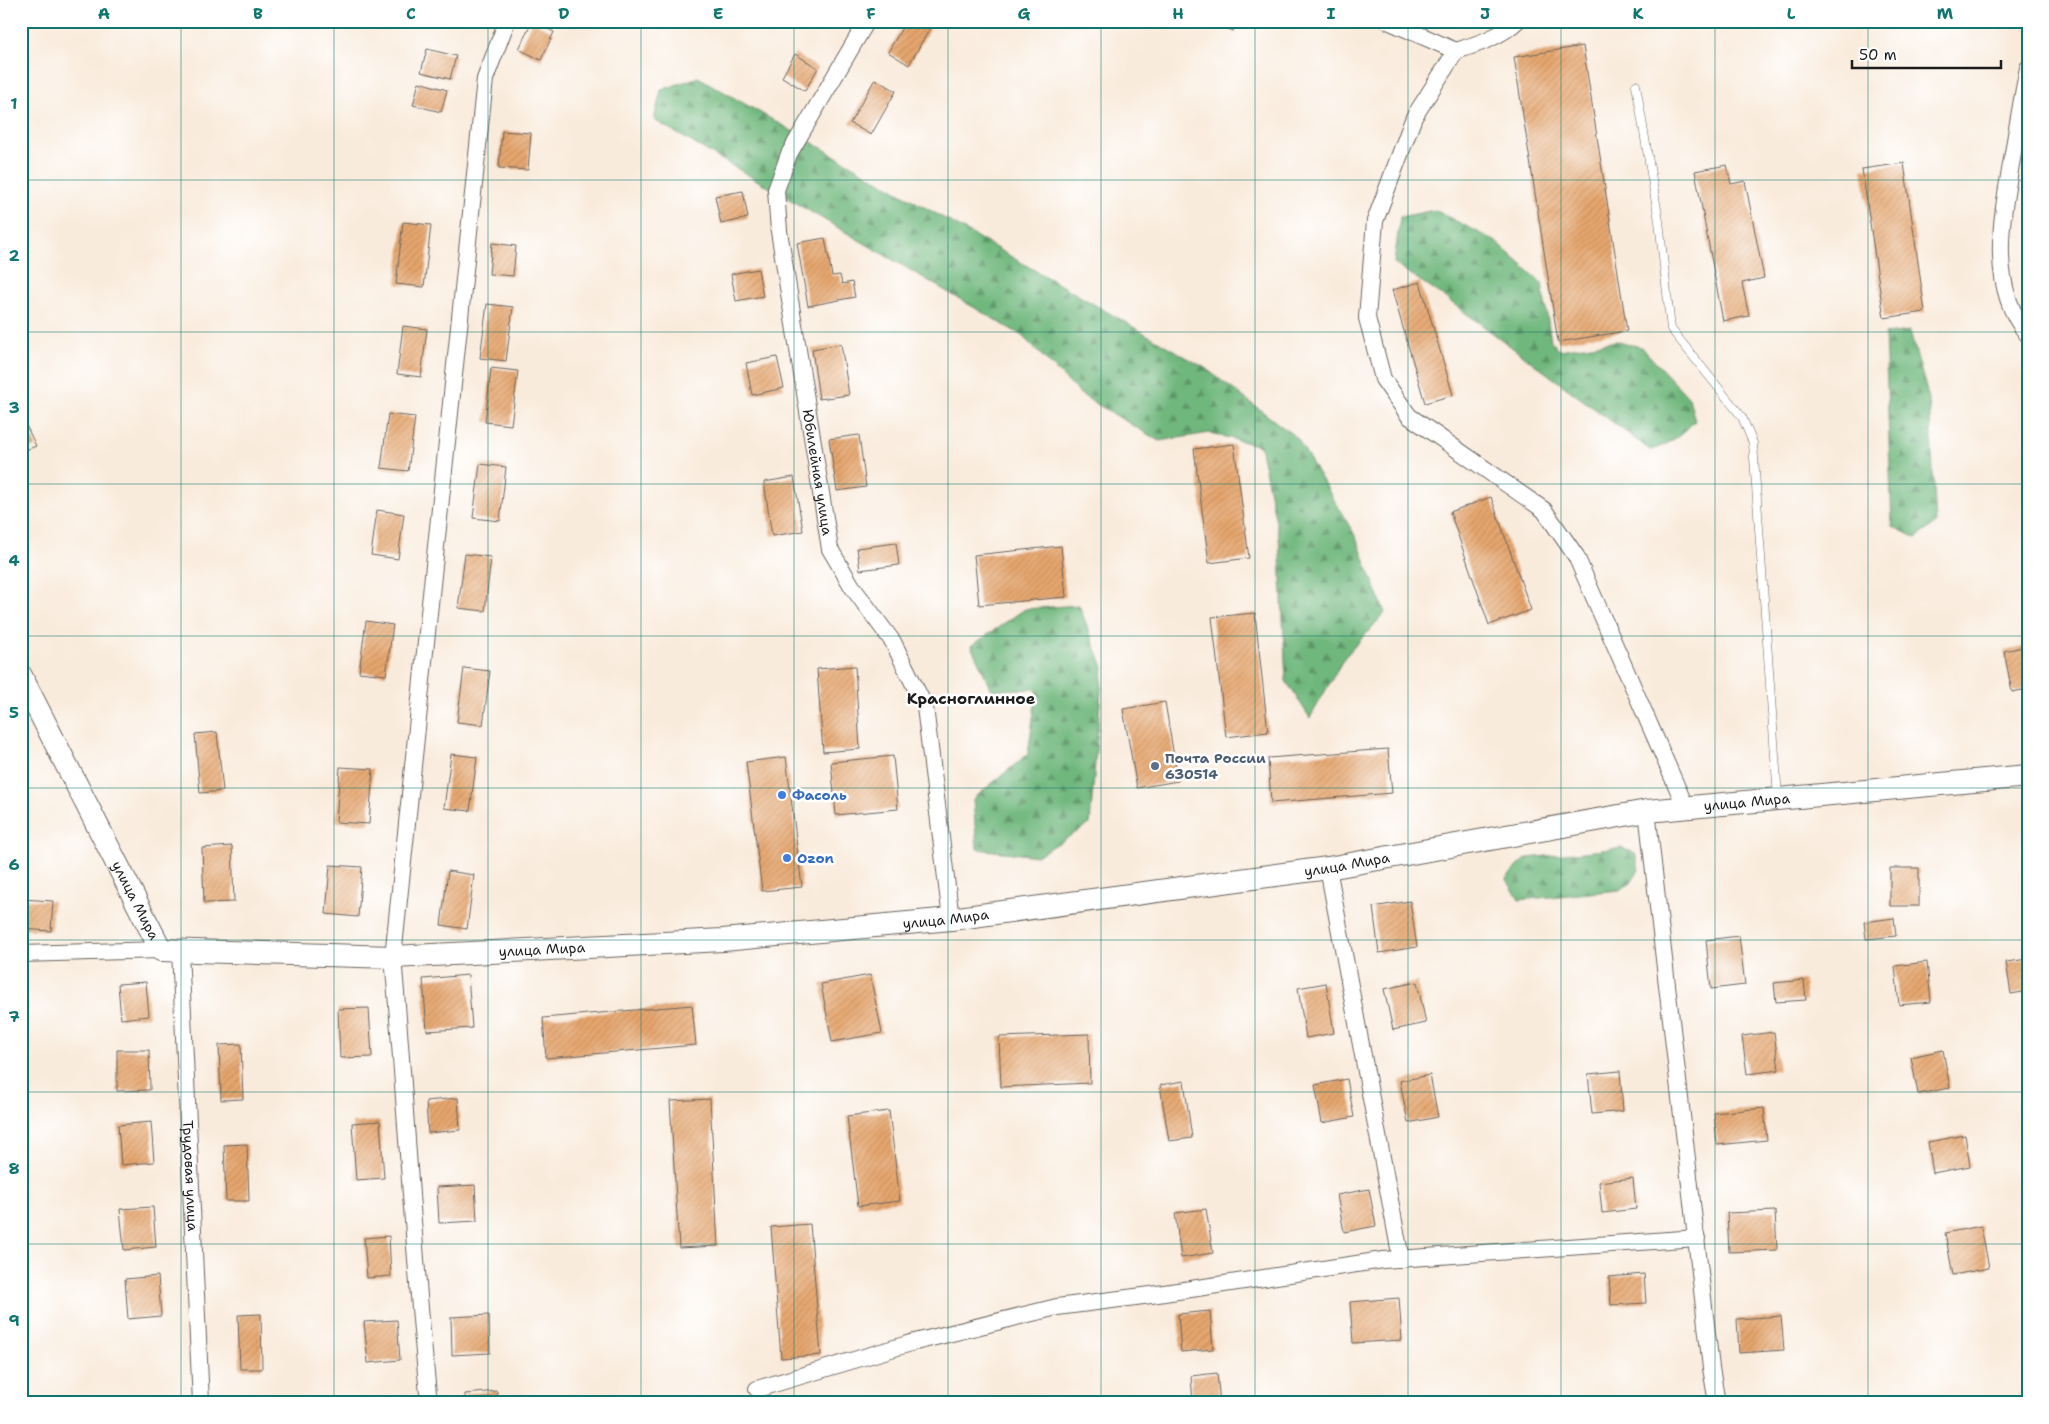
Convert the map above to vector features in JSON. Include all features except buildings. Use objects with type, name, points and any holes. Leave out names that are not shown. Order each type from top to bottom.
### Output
[{"type":"street","points":[[429,1403],[417,1286],[405,1098],[393,957],[485,79],[508,21]]},
{"type":"street","name":"Юбилейная улица","points":[[868,21],[789,154],[776,190],[778,231],[830,549],[853,588],[893,642],[925,707],[951,919]]},
{"type":"street","points":[[1388,21],[1456,50],[1482,43],[1509,29],[1517,21]]},
{"type":"street","points":[[1456,50],[1414,117],[1375,221],[1367,318],[1383,379],[1409,416],[1544,510],[1576,556],[1686,808]]},
{"type":"street","points":[[2028,68],[2002,216],[2001,259],[2006,295],[2018,324],[2028,335]]},
{"type":"street","name":"улица Мира","points":[[21,676],[171,950],[393,957],[723,940],[951,919],[1328,868],[1647,811],[2028,776]]},
{"type":"street","points":[[1647,811],[1711,1368],[1717,1403]]},
{"type":"street","points":[[1328,868],[1400,1258]]},
{"type":"street","points":[[21,954],[171,950]]},
{"type":"street","name":"Трудовая улица","points":[[171,950],[201,1403]]},
{"type":"street","points":[[757,1389],[911,1344],[1057,1307],[1400,1258],[1697,1238]]},
{"type":"lane","points":[[1636,85],[1659,221],[1671,329],[1742,416],[1753,443],[1778,800]]},
{"type":"green space","points":[[698,77],[1205,368],[1297,438],[1356,537],[1385,613],[1344,658],[1310,718],[1286,681],[1279,536],[1260,446],[1210,433],[1159,441],[1080,394],[1021,335],[654,120],[661,90]]},
{"type":"green space","points":[[1435,210],[1495,241],[1542,283],[1551,341],[1559,350],[1617,341],[1641,347],[1689,398],[1695,421],[1675,439],[1650,450],[1444,297],[1394,263],[1400,217]]},
{"type":"green space","points":[[1910,331],[1929,399],[1936,523],[1916,538],[1892,526],[1885,334]]},
{"type":"green space","points":[[1079,605],[1103,667],[1090,824],[1037,856],[977,849],[973,799],[1028,754],[1037,689],[992,690],[971,646],[1025,609]]},
{"type":"green space","points":[[1621,848],[1635,853],[1639,870],[1631,883],[1620,890],[1519,900],[1506,878],[1527,858]]},
{"type":"place","name":"Почта России 630514","points":[[1155,766]]},
{"type":"place","name":"Фасоль","points":[[782,795]]},
{"type":"place","name":"Ozon","points":[[787,858]]},
{"type":"district","name":"Красноглинное","points":[[971,698]]}]
